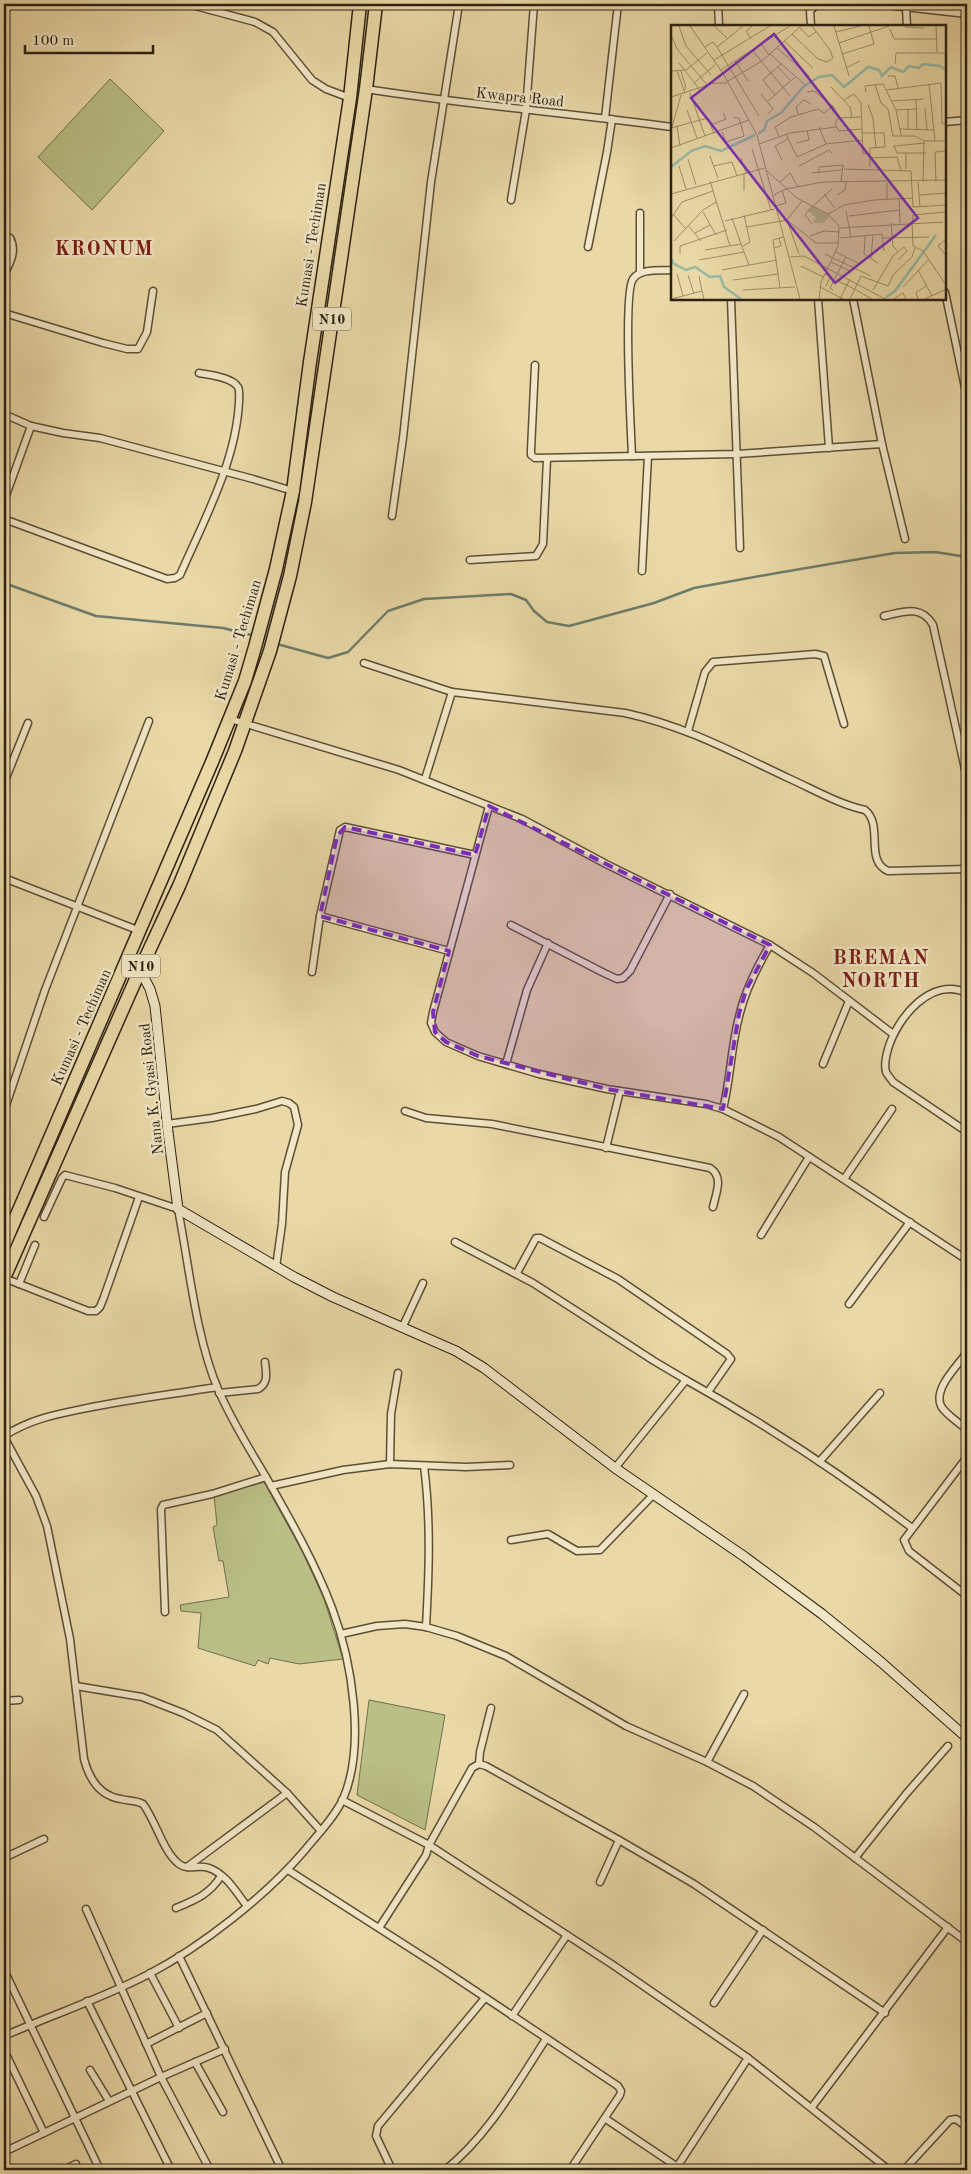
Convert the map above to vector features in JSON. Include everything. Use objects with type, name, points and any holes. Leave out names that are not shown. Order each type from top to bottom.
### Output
[{"type":"highway","name":"Kumasi - Techiman","points":[[4,1245],[230,720],[245,681],[255,647],[293,492],[310,362],[350,98],[360,4]]},
{"type":"highway","name":"N10","points":[[4,1278],[140,970],[180,886],[244,725],[270,651],[290,576],[305,502],[366,90],[376,4]]},
{"type":"street","points":[[191,4],[256,22],[273,32],[312,80],[326,90],[350,98]]},
{"type":"street","points":[[392,516],[403,438],[431,182],[458,4]]},
{"type":"street","points":[[511,200],[526,110],[534,4]]},
{"type":"street","points":[[588,247],[608,152],[618,4]]},
{"type":"street","points":[[718,4],[719,25]]},
{"type":"street","points":[[811,25],[810,11],[817,4]]},
{"type":"street","points":[[877,4],[967,14]]},
{"type":"street","points":[[906,7],[907,25]]},
{"type":"street","name":"Kwapra Road","points":[[366,90],[671,128]]},
{"type":"street","points":[[946,122],[967,120]]},
{"type":"street","points":[[640,213],[640,273]]},
{"type":"street","points":[[4,235],[10,238],[14,248],[4,276]]},
{"type":"street","points":[[632,456],[629,286],[633,278],[640,273],[671,270]]},
{"type":"street","points":[[4,313],[103,343],[127,349],[138,349],[147,332],[153,291]]},
{"type":"street","points":[[946,297],[967,397]]},
{"type":"street","points":[[731,300],[740,548]]},
{"type":"street","points":[[818,300],[829,448]]},
{"type":"street","points":[[853,300],[882,444],[905,539]]},
{"type":"street","points":[[535,365],[531,450],[532,455],[536,458],[737,454],[882,444]]},
{"type":"street","points":[[4,519],[168,579],[180,575],[224,471],[238,418],[239,390],[230,381],[199,373]]},
{"type":"street","points":[[4,414],[31,426],[100,438],[224,471],[293,492]]},
{"type":"street","points":[[4,501],[31,426]]},
{"type":"street","points":[[642,571],[648,456]]},
{"type":"street","points":[[470,560],[536,556],[542,544],[547,459]]},
{"type":"street","points":[[884,616],[911,610],[918,611],[929,618],[933,624],[967,778]]},
{"type":"street","points":[[688,731],[705,672],[713,662],[815,654],[824,656],[844,724]]},
{"type":"street","points":[[364,663],[452,692],[625,713],[654,719],[688,731],[832,798],[865,810],[870,814],[877,863],[888,872],[967,869]]},
{"type":"street","points":[[425,779],[452,692]]},
{"type":"street","points":[[230,720],[425,779],[528,822],[606,864],[770,945],[813,973],[893,1034]]},
{"type":"street","points":[[4,1111],[45,990],[149,721]]},
{"type":"street","points":[[4,783],[28,723]]},
{"type":"street","points":[[489,806],[433,1012],[431,1023],[435,1032],[446,1042],[478,1056],[539,1074],[620,1091],[706,1104],[722,1109],[779,1137],[967,1260]]},
{"type":"street","points":[[312,972],[320,916],[337,836],[340,830],[345,827],[475,855]]},
{"type":"street","points":[[4,878],[140,931]]},
{"type":"street","points":[[511,925],[616,979],[623,978],[630,971],[670,894]]},
{"type":"street","points":[[320,916],[449,950]]},
{"type":"street","points":[[506,1064],[527,990],[548,943]]},
{"type":"street","points":[[722,1109],[728,1086],[739,1014],[749,984],[770,945]]},
{"type":"street","name":"Nana K. Gyasi Road","points":[[140,970],[155,1006],[178,1209]]},
{"type":"street","points":[[967,993],[950,988],[939,990],[921,1000],[905,1016],[893,1034],[885,1060],[886,1072],[893,1082],[967,1132]]},
{"type":"street","points":[[823,1064],[849,1001]]},
{"type":"street","points":[[606,1148],[620,1091]]},
{"type":"street","points":[[167,1124],[212,1118],[256,1109],[282,1101],[294,1107],[298,1125],[285,1172],[282,1224],[276,1267]]},
{"type":"street","points":[[844,1179],[892,1109]]},
{"type":"street","points":[[405,1111],[426,1118],[492,1124],[710,1168],[716,1172],[719,1178],[713,1207]]},
{"type":"street","points":[[761,1235],[809,1156]]},
{"type":"street","points":[[44,1217],[65,1175],[178,1209],[276,1267],[333,1296],[456,1351],[484,1368],[615,1468],[745,1557],[822,1614],[881,1662],[967,1738]]},
{"type":"street","points":[[4,1278],[88,1311],[96,1311],[100,1307],[139,1197]]},
{"type":"street","points":[[4,2036],[120,1988],[150,1973],[179,1956],[247,1906],[288,1870],[321,1831],[342,1800],[352,1758],[355,1716],[351,1676],[341,1634],[331,1606],[311,1562],[218,1390],[197,1310],[178,1209]]},
{"type":"street","points":[[849,1304],[910,1222]]},
{"type":"street","points":[[517,1273],[536,1238],[540,1238],[618,1279],[728,1354],[731,1359],[708,1392]]},
{"type":"street","points":[[455,1242],[517,1273],[654,1361],[820,1461],[912,1528]]},
{"type":"street","points":[[19,1284],[35,1245]]},
{"type":"street","points":[[403,1326],[423,1283]]},
{"type":"street","points":[[967,1352],[942,1387],[939,1397],[942,1407],[967,1430]]},
{"type":"street","points":[[247,1906],[230,1884],[221,1876],[208,1868],[186,1868],[176,1861],[143,1804],[107,1796],[92,1780],[84,1758],[70,1638],[47,1526],[36,1496],[4,1436],[42,1417],[127,1400],[218,1390],[258,1389],[262,1387],[267,1376],[266,1362]]},
{"type":"street","points":[[390,1464],[391,1414],[398,1373]]},
{"type":"street","points":[[615,1468],[686,1380]]},
{"type":"street","points":[[820,1461],[880,1394]]},
{"type":"street","points":[[966,1462],[904,1540],[909,1551],[967,1596]]},
{"type":"street","points":[[271,1486],[343,1470],[390,1464],[466,1467],[510,1464]]},
{"type":"street","points":[[424,1466],[429,1518],[426,1627]]},
{"type":"street","points":[[165,1612],[161,1509],[163,1504],[212,1494],[266,1477]]},
{"type":"street","points":[[511,1540],[548,1534],[577,1551],[600,1550],[653,1495]]},
{"type":"street","points":[[341,1634],[377,1626],[405,1624],[426,1627],[457,1636],[506,1656],[626,1726],[708,1762],[753,1786],[855,1858],[967,1942]]},
{"type":"street","points":[[76,1686],[142,1697],[183,1713],[216,1730],[287,1793],[321,1831]]},
{"type":"street","points":[[708,1762],[744,1694]]},
{"type":"street","points":[[4,1701],[19,1700]]},
{"type":"street","points":[[479,1764],[481,1746],[491,1708]]},
{"type":"street","points":[[855,1858],[906,1794],[948,1746]]},
{"type":"street","points":[[378,1928],[426,1855],[429,1845],[472,1768],[479,1764],[486,1766],[619,1840],[694,1884],[885,2013]]},
{"type":"street","points":[[186,1868],[287,1793]]},
{"type":"street","points":[[342,1800],[429,1845],[567,1935],[748,2058],[889,2170]]},
{"type":"street","points":[[4,1858],[44,1839]]},
{"type":"street","points":[[600,1882],[619,1840]]},
{"type":"street","points":[[288,1870],[618,2086],[621,2091],[620,2095],[606,2119],[570,2170]]},
{"type":"street","points":[[176,1908],[207,1893],[214,1888],[221,1876]]},
{"type":"street","points":[[86,1909],[161,2077],[210,2170]]},
{"type":"street","points":[[812,2107],[885,2013],[948,1927]]},
{"type":"street","points":[[714,2003],[763,1930]]},
{"type":"street","points":[[512,2016],[567,1935]]},
{"type":"street","points":[[179,1956],[279,2164]]},
{"type":"street","points":[[4,1970],[100,2170]]},
{"type":"street","points":[[150,1973],[179,2028]]},
{"type":"street","points":[[392,2170],[376,2136],[378,2126],[485,1998]]},
{"type":"street","points":[[88,2001],[171,2170]]},
{"type":"street","points":[[146,2044],[207,2013]]},
{"type":"street","points":[[445,2170],[463,2156],[481,2135],[546,2039]]},
{"type":"street","points":[[4,2152],[133,2090],[225,2049]]},
{"type":"street","points":[[4,2050],[44,2133]]},
{"type":"street","points":[[606,2119],[678,2169],[748,2058]]},
{"type":"street","points":[[195,2062],[223,2112]]},
{"type":"street","points":[[90,2070],[109,2102]]},
{"type":"street","points":[[904,2170],[950,2120],[956,2119],[967,2126]]},
{"type":"street","points":[[64,2170],[76,2164]]},
{"type":"highlighted area","points":[[489,806],[770,945],[746,990],[739,1014],[723,1109],[607,1089],[478,1056],[446,1042],[435,1032],[433,1012],[449,951],[320,916],[337,836],[345,827],[475,855]]},
{"type":"green space","points":[[110,79],[164,131],[92,210],[38,157]]},
{"type":"green space","points":[[264,1482],[303,1553],[324,1599],[343,1659],[299,1664],[270,1658],[268,1664],[258,1660],[255,1666],[198,1648],[201,1613],[181,1611],[180,1605],[229,1597],[223,1561],[219,1561],[213,1527],[217,1525],[214,1495]]},
{"type":"green space","points":[[369,1700],[445,1715],[425,1830],[357,1795]]},
{"type":"waterway","points":[[277,644],[328,658],[348,652],[388,611],[424,599],[511,594],[526,600],[534,611],[547,622],[569,626],[654,603],[694,588],[777,573],[895,553],[935,552],[967,557]]},
{"type":"waterway","points":[[4,583],[96,616],[223,628],[255,636]]},
{"type":"district","name":"KRONUM","points":[[104,248]]},
{"type":"district","name":"BREMAN NORTH","points":[[881,968]]}]
